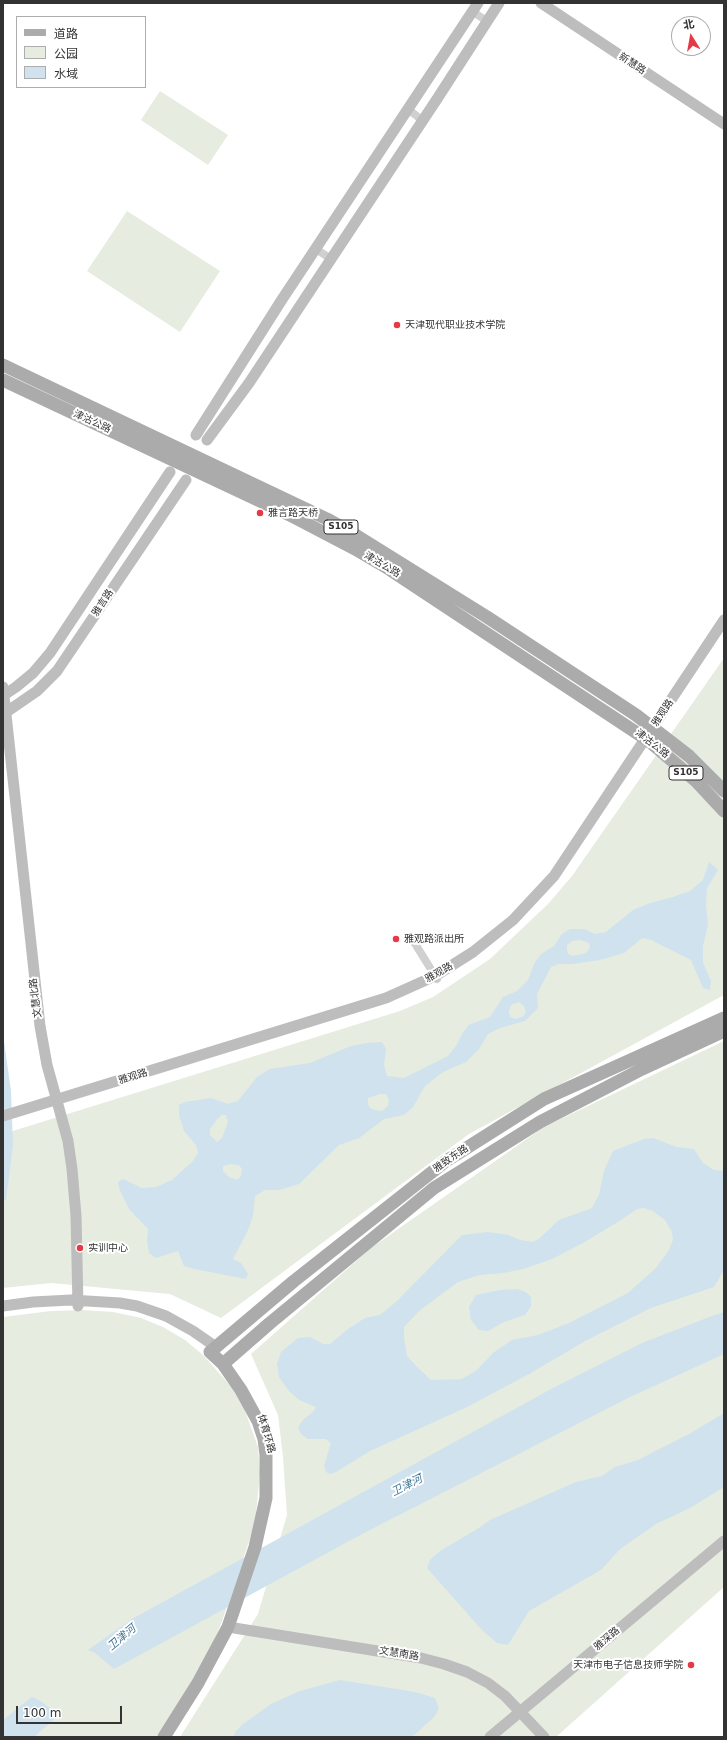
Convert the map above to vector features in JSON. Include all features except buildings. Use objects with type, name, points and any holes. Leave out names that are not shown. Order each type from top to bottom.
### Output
[{"type":"main road","points":[[207,440],[241,394],[423,121],[499,3]]},
{"type":"main road","name":"新慧路","points":[[541,3],[724,124]]},
{"type":"main road","name":"新慧路","points":[[554,3],[724,116]]},
{"type":"main road","points":[[196,435],[316,249],[476,7]]},
{"type":"main road","name":"津沽公路","points":[[3,365],[320,516],[351,533],[487,617],[651,734],[724,811]]},
{"type":"main road","name":"津沽公路","points":[[3,380],[290,515],[355,549],[651,734],[689,756],[724,791]]},
{"type":"main road","name":"雅言路","points":[[3,691],[16,687],[33,673],[50,653],[170,472]]},
{"type":"main road","name":"雅言路","points":[[5,713],[37,691],[57,671],[186,480]]},
{"type":"main road","name":"雅观路","points":[[651,734],[724,620]]},
{"type":"main road","name":"雅观路","points":[[3,1121],[25,1112],[398,994],[436,977],[486,943],[524,910],[545,887],[569,855],[724,626]]},
{"type":"main road","name":"文慧北路","points":[[3,691],[40,1026],[55,1103]]},
{"type":"main road","name":"文慧北路","points":[[3,748],[31,1008],[40,1060],[68,1141],[74,1182],[75,1303]]},
{"type":"main road","name":"雅致东路","points":[[213,1349],[294,1281],[446,1161],[544,1099],[724,1018]]},
{"type":"main road","name":"雅致东路","points":[[226,1362],[270,1323],[434,1188],[540,1122],[642,1069],[724,1031]]},
{"type":"main road","name":"雅观路","points":[[3,1116],[25,1112]]},
{"type":"main road","name":"体育环路","points":[[3,1306],[33,1302],[120,1303],[152,1311],[180,1324],[213,1349],[226,1362],[258,1421],[264,1438],[266,1455],[266,1498],[259,1545],[222,1655],[172,1737]]},
{"type":"main road","name":"体育环路","points":[[3,1312],[75,1303]]},
{"type":"main road","name":"雅深路","points":[[490,1737],[526,1716],[724,1541]]},
{"type":"main road","name":"雅深路","points":[[500,1737],[724,1548]]},
{"type":"main road","name":"体育环路","points":[[164,1737],[231,1627]]},
{"type":"main road","name":"文慧南路","points":[[231,1627],[421,1658],[467,1672],[488,1683],[505,1696],[526,1716],[544,1737]]},
{"type":"street","points":[[476,7],[487,22]]},
{"type":"street","points":[[408,110],[423,121]]},
{"type":"street","points":[[316,249],[331,259]]},
{"type":"street","points":[[226,387],[241,394]]},
{"type":"street","points":[[414,942],[436,977]]},
{"type":"green space","points":[[160,91],[228,135],[208,165],[141,120]]},
{"type":"green space","points":[[127,211],[220,271],[180,332],[87,271]]},
{"type":"green space","points":[[724,658],[724,995],[469,1134],[221,1318],[170,1294],[51,1283],[3,1288],[3,1134],[400,1011],[433,997],[490,959],[548,904],[572,876]]},
{"type":"green space","points":[[724,1041],[724,1587],[556,1737],[180,1737],[258,1614],[287,1515],[283,1457],[278,1415],[251,1354],[371,1248],[544,1127]]},
{"type":"green space","points":[[83,1310],[113,1312],[141,1318],[163,1327],[185,1340],[203,1355],[235,1391],[243,1405],[258,1447],[260,1473],[255,1524],[221,1624],[207,1656],[158,1737],[3,1737],[3,1317],[51,1311]]},
{"type":"water","points":[[709,862],[718,870],[707,888],[706,905],[708,925],[703,946],[703,963],[711,981],[710,990],[703,988],[691,960],[651,940],[642,938],[624,953],[600,960],[572,964],[559,964],[551,967],[537,994],[538,1008],[525,1021],[500,1028],[488,1034],[479,1049],[466,1062],[443,1072],[425,1086],[413,1107],[404,1115],[384,1119],[359,1138],[339,1145],[299,1184],[279,1190],[265,1190],[255,1196],[253,1216],[248,1230],[233,1259],[241,1263],[248,1274],[246,1279],[184,1266],[178,1251],[156,1258],[149,1253],[147,1241],[148,1229],[129,1209],[119,1188],[118,1182],[123,1179],[142,1188],[156,1187],[172,1180],[193,1161],[198,1153],[196,1145],[184,1131],[179,1115],[179,1105],[185,1102],[211,1098],[228,1104],[238,1101],[257,1077],[270,1069],[310,1063],[351,1046],[367,1043],[382,1042],[386,1049],[384,1065],[387,1076],[404,1078],[448,1056],[469,1025],[490,1017],[503,997],[517,991],[528,980],[534,964],[541,954],[554,946],[562,934],[570,929],[584,929],[595,934],[606,932],[633,910],[650,903],[690,891],[703,880]],"holes":[[[580,940],[589,943],[590,948],[586,953],[573,956],[568,954],[567,950],[567,945],[572,941]],[[519,1002],[524,1006],[526,1013],[522,1017],[515,1019],[510,1017],[509,1011],[511,1005]],[[380,1094],[386,1094],[389,1100],[388,1106],[382,1111],[375,1110],[370,1108],[368,1098]],[[222,1115],[226,1115],[228,1122],[222,1138],[217,1142],[210,1135],[210,1129],[218,1118]],[[230,1164],[239,1165],[242,1169],[241,1176],[237,1180],[229,1177],[223,1171],[223,1166]]]},
{"type":"water","points":[[3,1034],[11,1091],[13,1145],[6,1200],[3,1201]]},
{"type":"water","points":[[653,1138],[677,1147],[694,1149],[703,1163],[714,1170],[724,1171],[724,1270],[714,1287],[651,1308],[587,1340],[529,1374],[467,1407],[370,1451],[336,1472],[330,1474],[326,1472],[324,1466],[331,1443],[326,1439],[308,1439],[301,1434],[298,1427],[316,1407],[299,1400],[289,1391],[279,1377],[277,1364],[281,1352],[298,1338],[310,1337],[323,1344],[330,1344],[348,1329],[365,1318],[380,1315],[396,1302],[462,1235],[488,1232],[509,1235],[520,1240],[533,1242],[540,1238],[559,1220],[592,1208],[599,1195],[604,1171],[613,1151],[644,1139]],"holes":[[[644,1208],[653,1211],[665,1220],[672,1232],[673,1240],[669,1250],[656,1268],[628,1293],[569,1323],[538,1335],[512,1340],[493,1353],[477,1370],[462,1379],[431,1380],[407,1356],[404,1327],[419,1311],[458,1282],[480,1275],[523,1269],[552,1259],[583,1243],[637,1209]]]},
{"type":"water","points":[[517,1289],[526,1292],[531,1297],[531,1306],[525,1315],[504,1322],[488,1331],[479,1330],[471,1320],[469,1307],[476,1295],[500,1290]]},
{"type":"water","name":"卫津河","points":[[724,1312],[724,1354],[630,1397],[362,1534],[114,1669],[95,1653],[88,1650],[132,1619],[553,1388],[642,1343]]},
{"type":"water","points":[[724,1413],[724,1487],[690,1508],[656,1524],[620,1549],[601,1570],[529,1611],[508,1645],[497,1643],[482,1630],[427,1568],[430,1560],[440,1551],[490,1520],[576,1482],[602,1476],[615,1467],[638,1460],[691,1433]]},
{"type":"water","points":[[340,1680],[415,1692],[435,1698],[439,1709],[434,1717],[412,1737],[233,1737],[242,1725],[271,1704],[300,1691]]},
{"type":"water","points":[[32,1697],[39,1700],[59,1715],[34,1737],[3,1737],[3,1720]]},
{"type":"place","name":"天津现代职业技术学院","points":[[397,325]]},
{"type":"place","name":"雅言路天桥","points":[[260,513]]},
{"type":"place","name":"雅观路派出所","points":[[396,939]]},
{"type":"place","name":"实训中心","points":[[80,1248]]},
{"type":"place","name":"天津市电子信息技师学院","points":[[691,1665]]}]
